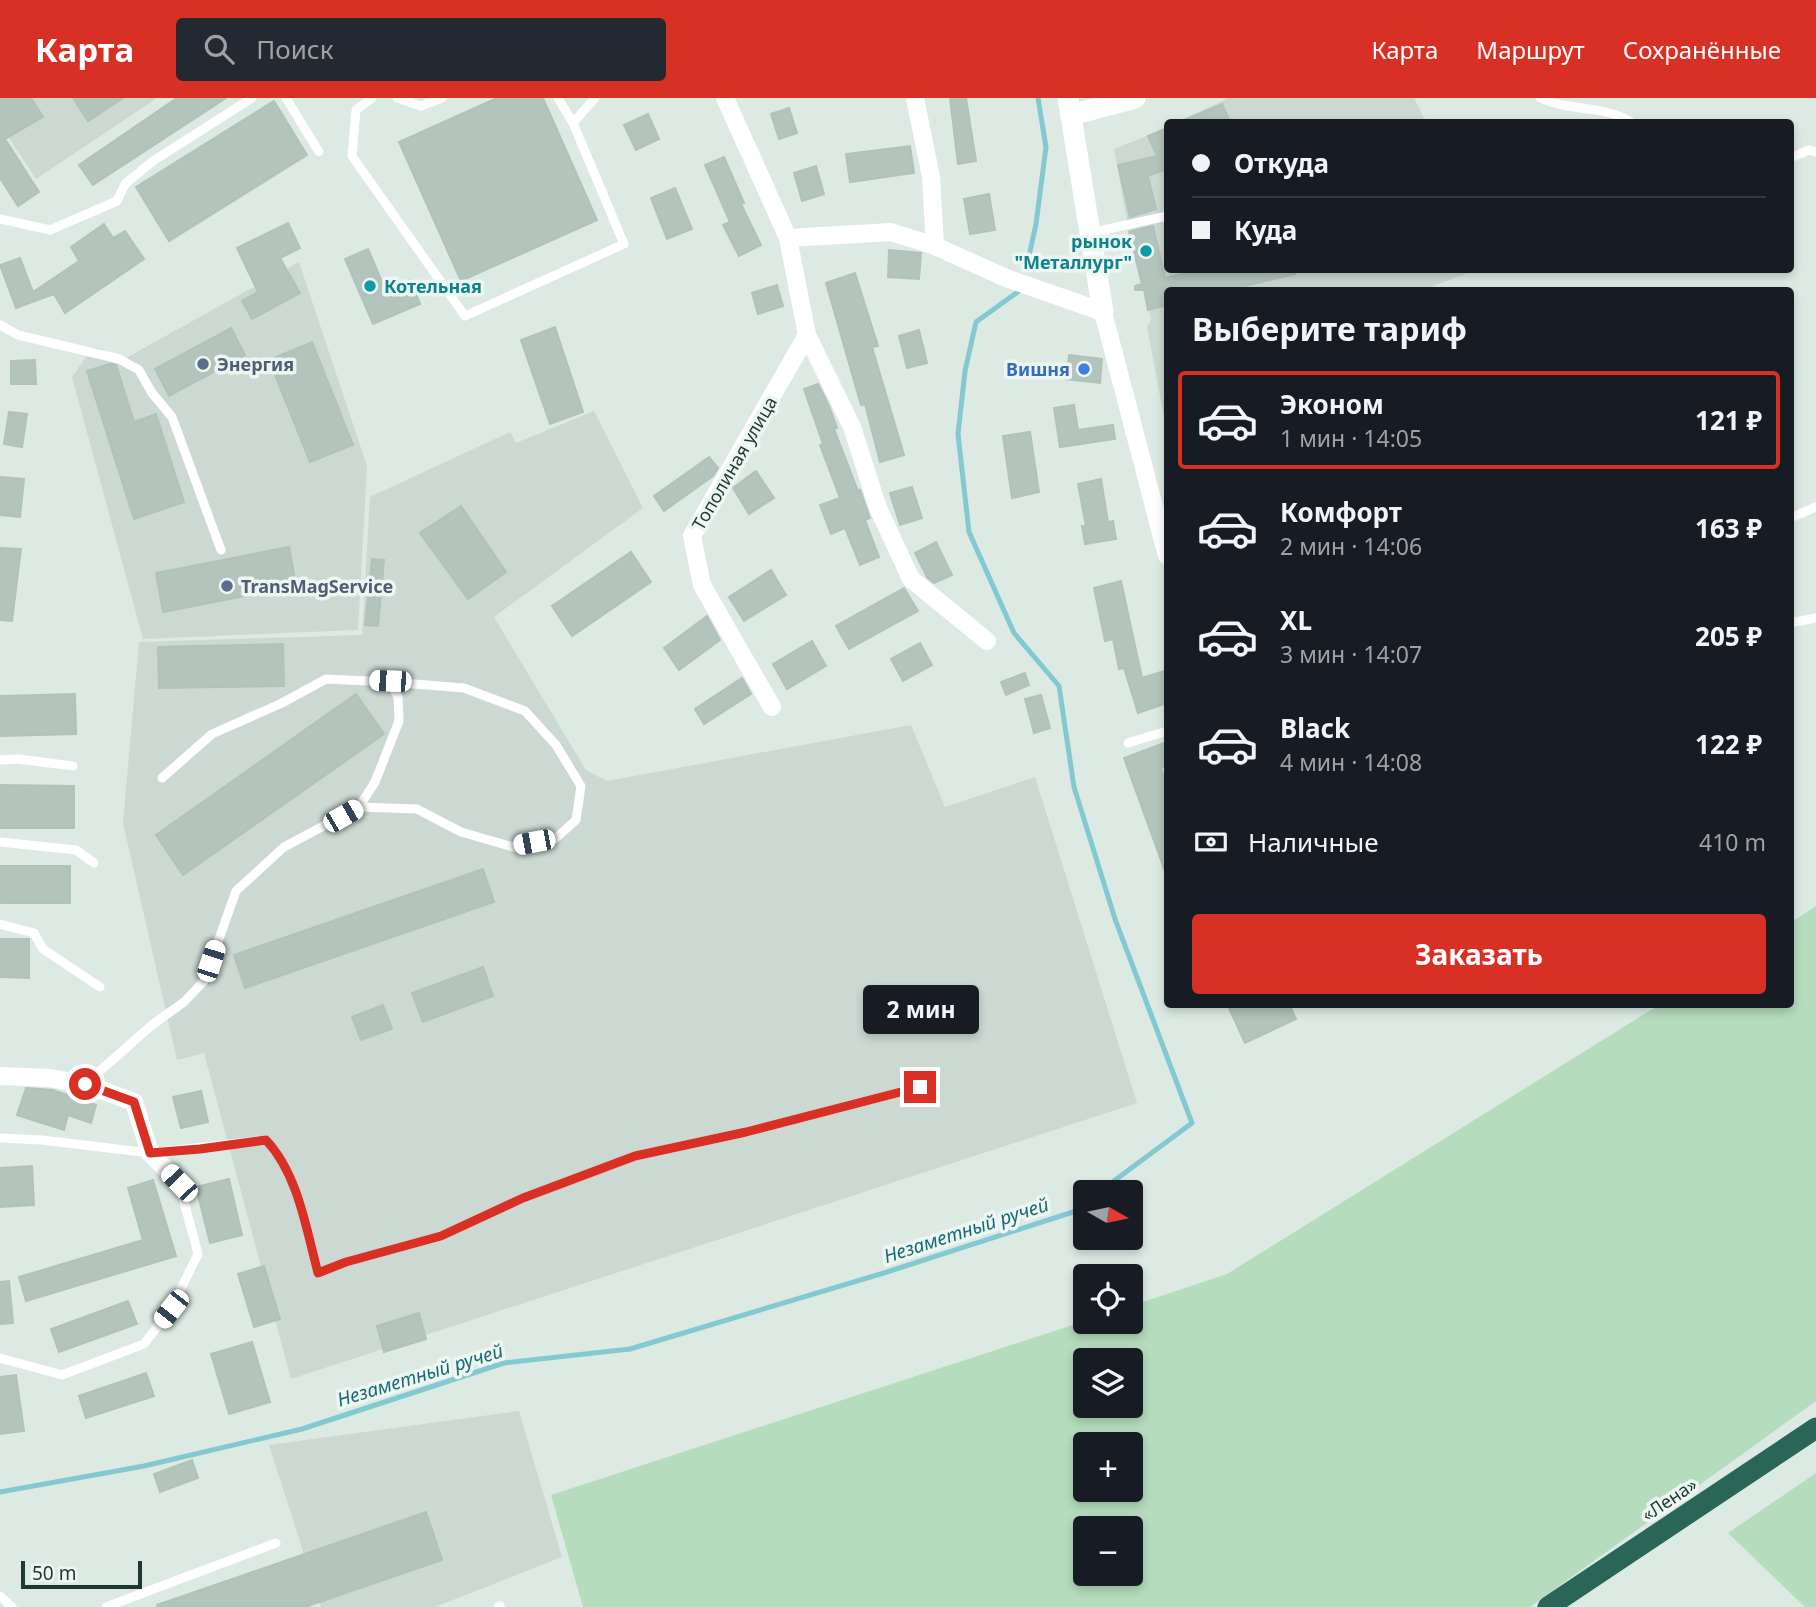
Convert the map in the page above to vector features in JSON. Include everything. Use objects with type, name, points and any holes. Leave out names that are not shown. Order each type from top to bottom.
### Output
[{"type":"highway","name":"«Лена»","points":[[1548,1607],[1816,1428]]},
{"type":"street","points":[[725,98],[788,238],[807,335],[852,427],[878,508],[912,579],[987,641]]},
{"type":"street","points":[[915,98],[931,177],[935,246]]},
{"type":"street","points":[[1135,98],[1070,106],[1103,312],[1164,545]]},
{"type":"street","points":[[788,238],[891,232],[935,246],[1006,278],[1103,312]]},
{"type":"street","name":"Тополиная улица","points":[[772,707],[702,584],[692,536],[807,335]]},
{"type":"street","points":[[0,1076],[49,1078],[85,1084],[134,1102],[150,1153],[179,1183]]},
{"type":"lane","points":[[0,219],[50,230],[117,201],[125,184],[153,161],[252,98]]},
{"type":"lane","points":[[286,98],[319,152]]},
{"type":"lane","points":[[372,98],[356,110],[352,156],[466,316],[624,244],[573,123],[558,98]]},
{"type":"lane","points":[[397,98],[421,106],[442,98]]},
{"type":"lane","points":[[573,123],[595,98]]},
{"type":"lane","points":[[1540,98],[1551,103],[1614,112],[1626,119]]},
{"type":"lane","points":[[1794,156],[1810,150],[1816,152]]},
{"type":"lane","points":[[1090,233],[1164,217]]},
{"type":"lane","points":[[0,325],[18,335],[119,359],[139,370],[152,393],[172,417],[221,550]]},
{"type":"lane","points":[[1794,515],[1816,507]]},
{"type":"lane","points":[[1794,621],[1816,618]]},
{"type":"lane","points":[[162,778],[212,734],[282,703],[326,679],[390,681],[464,688],[525,711],[555,745],[581,786],[576,820],[556,838],[513,846],[461,832],[417,809],[359,807]]},
{"type":"lane","points":[[85,1084],[152,1025],[184,1002],[204,981],[236,891],[284,847],[359,807],[375,782],[398,721],[398,697],[390,681]]},
{"type":"lane","points":[[1128,743],[1164,732]]},
{"type":"lane","points":[[0,760],[18,759],[73,766]]},
{"type":"lane","points":[[0,842],[76,850],[94,863]]},
{"type":"lane","points":[[0,923],[34,933],[43,949],[100,987]]},
{"type":"lane","points":[[0,1138],[42,1140],[150,1153],[266,1140],[280,1155],[299,1200],[318,1273],[346,1262],[441,1236],[523,1198],[635,1156],[746,1132],[920,1087]]},
{"type":"lane","points":[[0,1358],[62,1375],[144,1344],[171,1309],[198,1254],[179,1183]]},
{"type":"lane","points":[[106,1607],[276,1543]]},
{"type":"lane","points":[[0,1596],[12,1607]]},
{"type":"shaded area","points":[[0,98],[157,98],[36,179],[0,124]]},
{"type":"shaded area","points":[[1228,98],[1414,98],[1424,119],[1185,119]]},
{"type":"shaded area","points":[[1164,129],[1164,273],[1467,273],[1431,287],[1164,287],[1164,417],[1147,327],[1151,319],[1129,232],[1114,149]]},
{"type":"shaded area","points":[[299,262],[367,466],[358,630],[143,639],[72,377],[93,347],[126,358]]},
{"type":"shaded area","points":[[594,411],[643,508],[494,617],[586,770],[607,781],[911,725],[945,807],[1035,777],[1137,1103],[291,1379],[204,1053],[177,1060],[123,823],[139,642],[362,635],[370,497],[510,432],[516,443]]},
{"type":"shaded area","points":[[519,1411],[562,1557],[435,1607],[321,1607],[269,1445]]},
{"type":"green space","points":[[1816,906],[1816,1401],[1530,1607],[583,1607],[551,1495],[1073,1325],[1073,1334],[1143,1334],[1143,1302],[1227,1274],[1654,1008],[1794,1008],[1794,920]]},
{"type":"green space","points":[[1816,1473],[1816,1607],[1805,1607],[1728,1533]]},
{"type":"building","points":[[0,98],[31,98],[43,117],[5,139],[39,192],[18,206],[0,178]]},
{"type":"building","points":[[73,98],[123,98],[88,121]]},
{"type":"building","points":[[177,98],[226,98],[93,185],[79,165]]},
{"type":"building","points":[[497,98],[543,98],[597,220],[461,281],[399,142]]},
{"type":"building","points":[[950,98],[966,98],[976,161],[958,164]]},
{"type":"building","points":[[274,101],[307,155],[169,241],[136,187]]},
{"type":"building","points":[[1222,104],[1229,119],[1186,119]]},
{"type":"building","points":[[789,108],[797,133],[779,139],[771,114]]},
{"type":"building","points":[[648,114],[659,139],[636,150],[624,125]]},
{"type":"building","points":[[1164,129],[1164,173],[1163,170],[1148,176],[1156,209],[1130,217],[1118,165],[1157,156],[1148,136]]},
{"type":"building","points":[[910,146],[914,173],[850,182],[846,154]]},
{"type":"building","points":[[724,157],[744,203],[741,204],[761,245],[739,256],[723,225],[730,222],[705,165]]},
{"type":"building","points":[[816,166],[824,194],[802,201],[794,173]]},
{"type":"building","points":[[675,188],[692,229],[667,239],[651,198]]},
{"type":"building","points":[[989,194],[995,230],[970,234],[964,199]]},
{"type":"building","points":[[288,223],[300,248],[280,258],[300,293],[252,319],[242,301],[258,292],[237,248]]},
{"type":"building","points":[[104,224],[113,238],[125,231],[144,259],[65,313],[54,294],[16,308],[0,265],[20,258],[33,292],[79,261],[71,247]]},
{"type":"building","name":"рынок \"Металлург\"","points":[[1153,226],[1165,278],[1188,273],[1295,274],[1241,287],[1164,287],[1164,306],[1148,310],[1144,290],[1135,290],[1135,286],[1142,284],[1129,232]]},
{"type":"building","name":"Котельная","points":[[368,249],[386,291],[410,280],[420,304],[373,324],[345,259]]},
{"type":"building","points":[[889,250],[921,253],[919,279],[888,277]]},
{"type":"building","points":[[855,273],[878,346],[872,347],[904,455],[880,462],[865,404],[861,405],[826,283]]},
{"type":"building","points":[[777,285],[783,306],[758,314],[752,293]]},
{"type":"building","points":[[555,327],[583,412],[550,424],[521,340]]},
{"type":"building","points":[[231,328],[245,355],[169,396],[155,369]]},
{"type":"building","points":[[919,330],[927,363],[907,368],[899,336]]},
{"type":"building","points":[[312,342],[353,445],[310,462],[269,360]]},
{"type":"building","name":"Вишня","points":[[1069,355],[1102,359],[1100,383],[1066,379]]},
{"type":"building","points":[[35,360],[36,384],[11,384],[11,361]]},
{"type":"building","points":[[110,364],[116,365],[134,422],[156,414],[184,502],[134,519],[87,371]]},
{"type":"building","points":[[818,384],[829,406],[837,428],[834,429],[870,518],[865,520],[879,557],[860,565],[845,528],[831,534],[820,505],[840,498],[820,445],[823,444],[804,389]]},
{"type":"building","points":[[1074,405],[1078,430],[1113,425],[1115,439],[1060,447],[1054,408]]},
{"type":"building","points":[[9,412],[27,414],[22,447],[4,444]]},
{"type":"building","points":[[1030,432],[1039,492],[1012,498],[1003,436]]},
{"type":"building","points":[[709,457],[718,468],[713,476],[664,511],[654,496]]},
{"type":"building","points":[[756,471],[774,498],[749,514],[733,488]]},
{"type":"building","points":[[0,477],[24,479],[20,517],[0,515]]},
{"type":"building","points":[[1101,479],[1108,522],[1113,521],[1116,539],[1085,544],[1082,526],[1086,526],[1078,484]]},
{"type":"building","points":[[912,487],[922,518],[900,525],[890,493]]},
{"type":"building","points":[[461,506],[506,572],[468,599],[420,533]]},
{"type":"building","points":[[936,542],[952,575],[934,583],[927,577],[915,553]]},
{"type":"building","points":[[289,547],[296,586],[163,612],[156,573]]},
{"type":"building","points":[[0,548],[21,549],[12,621],[0,620]]},
{"type":"building","points":[[631,552],[651,582],[572,636],[552,606]]},
{"type":"building","points":[[372,559],[384,560],[378,626],[365,625]]},
{"type":"building","points":[[771,570],[786,595],[744,621],[729,597]]},
{"type":"building","points":[[1121,581],[1142,678],[1164,671],[1164,704],[1138,713],[1124,668],[1119,669],[1113,639],[1105,641],[1094,588]]},
{"type":"building","points":[[904,588],[918,611],[849,649],[836,626]]},
{"type":"building","points":[[707,616],[720,640],[679,670],[664,648]]},
{"type":"building","points":[[812,641],[826,666],[787,689],[773,664]]},
{"type":"building","points":[[920,643],[932,665],[903,681],[891,659]]},
{"type":"building","points":[[283,644],[284,686],[159,688],[158,647]]},
{"type":"building","points":[[1025,673],[1029,685],[1006,695],[1001,682]]},
{"type":"building","points":[[742,678],[751,694],[704,724],[695,709]]},
{"type":"building","points":[[75,694],[76,734],[0,736],[0,696]]},
{"type":"building","points":[[356,694],[384,734],[183,875],[156,835]]},
{"type":"building","points":[[1041,695],[1050,728],[1034,733],[1025,699]]},
{"type":"building","points":[[1164,743],[1164,766],[1161,768],[1164,777],[1164,868],[1124,758]]},
{"type":"building","points":[[0,785],[74,786],[74,828],[0,828]]},
{"type":"building","points":[[0,866],[70,866],[70,903],[0,903]]},
{"type":"building","points":[[483,869],[494,902],[245,988],[234,955]]},
{"type":"building","points":[[0,939],[29,939],[29,978],[0,977]]},
{"type":"building","points":[[483,967],[493,996],[423,1022],[412,993]]},
{"type":"building","points":[[383,1005],[392,1029],[361,1040],[352,1017]]},
{"type":"building","points":[[1229,1008],[1291,1008],[1296,1019],[1245,1043]]},
{"type":"building","points":[[26,1088],[53,1090],[96,1105],[91,1123],[68,1115],[64,1130],[17,1115]]},
{"type":"building","points":[[201,1091],[208,1122],[181,1128],[173,1097]]},
{"type":"building","points":[[32,1166],[34,1205],[0,1207],[0,1168]]},
{"type":"building","points":[[229,1179],[242,1235],[210,1243],[196,1187]]},
{"type":"building","points":[[153,1180],[176,1256],[26,1301],[19,1277],[143,1240],[128,1188]]},
{"type":"building","points":[[264,1266],[280,1319],[254,1327],[238,1274]]},
{"type":"building","points":[[9,1281],[13,1323],[0,1324],[0,1282]]},
{"type":"building","points":[[128,1301],[137,1324],[59,1352],[51,1329]]},
{"type":"building","points":[[419,1313],[426,1339],[384,1352],[377,1326]]},
{"type":"building","points":[[252,1342],[270,1402],[229,1414],[211,1354]]},
{"type":"building","points":[[146,1373],[154,1396],[86,1418],[79,1396]]},
{"type":"building","points":[[16,1375],[24,1431],[0,1434],[0,1377]]},
{"type":"building","points":[[192,1460],[198,1478],[160,1492],[154,1474]]},
{"type":"building","points":[[426,1512],[442,1560],[305,1607],[157,1607],[157,1605]]},
{"type":"waterway","name":"Незаметный ручей","points":[[1027,265],[1036,224],[1046,147],[1038,98]]},
{"type":"waterway","name":"Незаметный ручей","points":[[1019,291],[976,322],[965,371],[958,434],[969,532],[1014,633],[1059,686],[1074,787],[1115,919],[1192,1123],[1115,1180]]},
{"type":"waterway","name":"Незаметный ручей","points":[[0,1492],[144,1466],[302,1429],[504,1363],[630,1349],[887,1272],[1073,1212]]},
{"type":"place","name":"рынок \"Металлург\"","points":[[1146,251]]},
{"type":"place","name":"Котельная","points":[[370,286]]},
{"type":"place","name":"Энергия","points":[[203,364]]},
{"type":"place","name":"Вишня","points":[[1084,369]]},
{"type":"place","name":"TransMagService","points":[[227,586]]},
{"type":"route","points":[[85,1084],[134,1102],[150,1153],[266,1140],[280,1155],[299,1200],[318,1273],[346,1262],[441,1236],[523,1198],[635,1156],[746,1132],[920,1087]]}]
